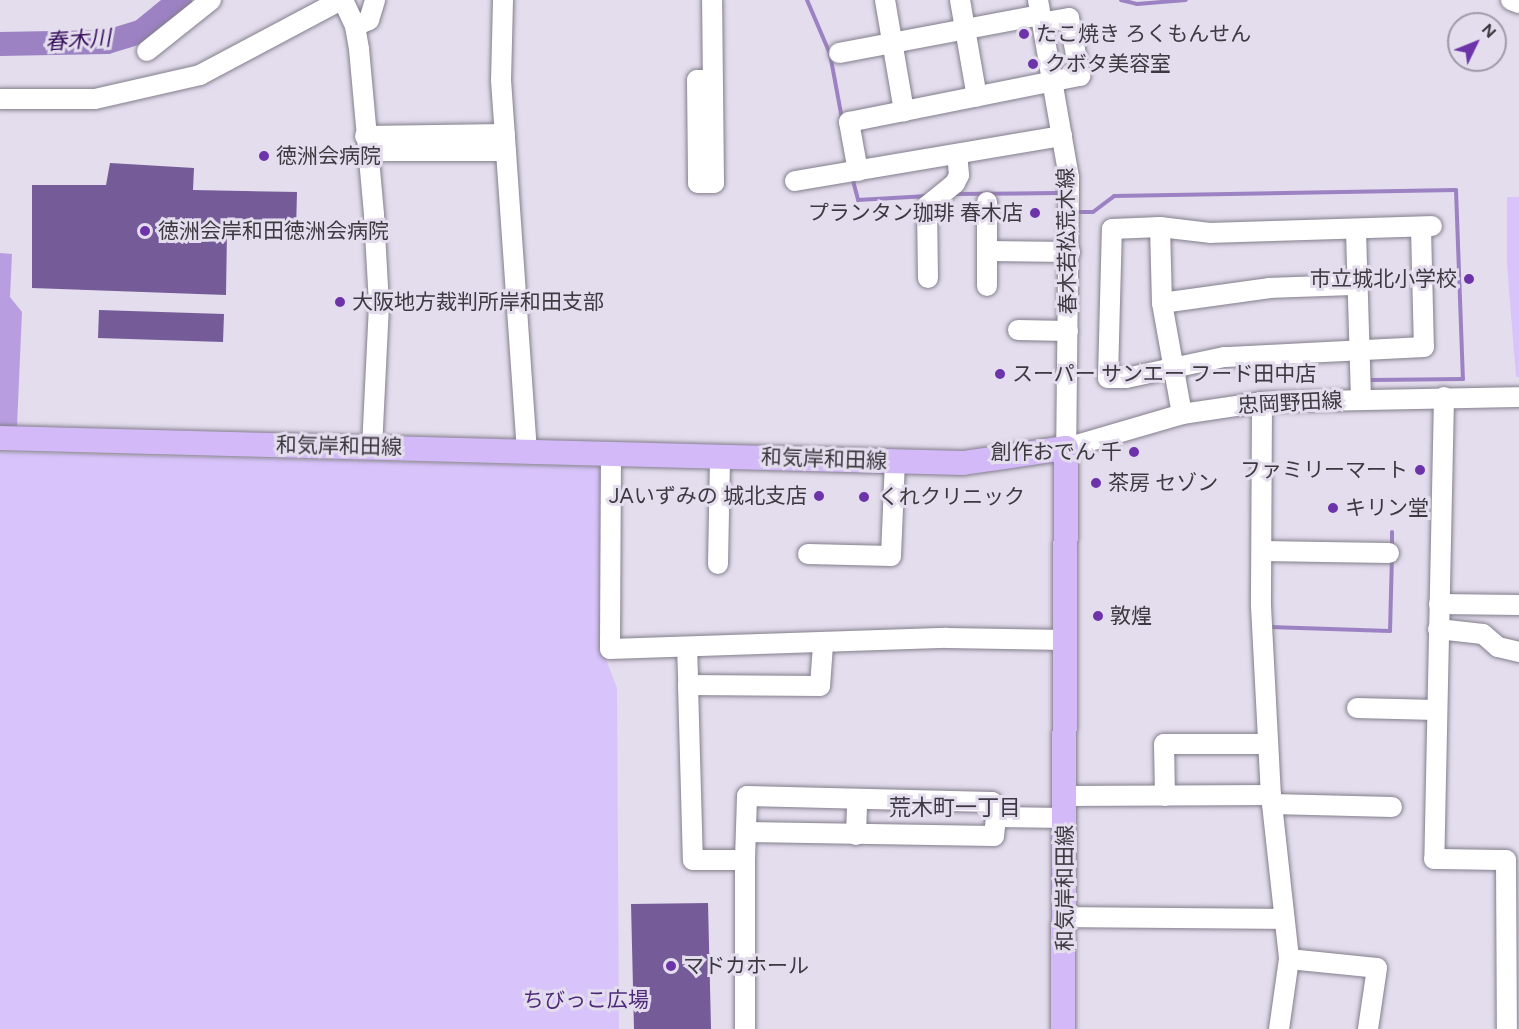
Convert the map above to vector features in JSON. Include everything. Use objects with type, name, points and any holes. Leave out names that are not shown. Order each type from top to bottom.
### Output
[{"type":"main road","name":"和気岸和田線","points":[[0,438],[963,463],[1066,447],[1063,1029]]},
{"type":"street","points":[[147,51],[211,0]]},
{"type":"street","points":[[0,99],[94,99],[200,75],[342,0],[355,26],[379,305],[372,447]]},
{"type":"street","points":[[355,26],[369,20],[375,0]]},
{"type":"street","points":[[503,0],[501,80],[527,451]]},
{"type":"street","points":[[712,0],[712,80]]},
{"type":"street","points":[[885,0],[904,111]]},
{"type":"street","points":[[960,0],[977,97]]},
{"type":"street","points":[[1511,0],[1519,3]]},
{"type":"street","points":[[839,52],[965,29],[1040,12],[1069,18],[1080,76],[849,122],[858,171]]},
{"type":"street","name":"春木若松荒木線","points":[[1040,12],[1069,178],[1070,252],[1066,447]]},
{"type":"street","points":[[795,182],[1062,136]]},
{"type":"street","points":[[366,144],[505,142]]},
{"type":"street","points":[[928,278],[927,206],[959,175],[957,154]]},
{"type":"street","points":[[987,202],[987,286]]},
{"type":"street","points":[[1160,227],[1162,303],[1171,366],[1182,414]]},
{"type":"street","points":[[1160,227],[1210,233],[1356,231],[1427,227],[1424,347],[1358,348],[1224,357],[1171,366],[1126,378],[1108,378],[1112,229],[1160,227]]},
{"type":"street","points":[[1356,231],[1361,399]]},
{"type":"street","points":[[987,251],[1070,252]]},
{"type":"street","points":[[1162,303],[1270,288],[1356,285]]},
{"type":"street","points":[[1018,330],[1068,331]]},
{"type":"street","name":"忠岡野田線","points":[[1066,447],[1182,414],[1262,402],[1519,397]]},
{"type":"street","points":[[1444,398],[1434,859],[1506,860],[1507,1029]]},
{"type":"street","points":[[1262,402],[1262,551],[1268,744],[1271,800],[1289,959],[1279,1029]]},
{"type":"street","points":[[611,453],[610,649],[823,645],[947,638],[1066,640]]},
{"type":"street","points":[[718,564],[720,456]]},
{"type":"street","points":[[808,554],[891,556],[895,461]]},
{"type":"street","points":[[1262,551],[1389,553]]},
{"type":"street","points":[[1439,603],[1519,605]]},
{"type":"street","points":[[1438,629],[1483,634],[1498,646],[1519,652]]},
{"type":"street","points":[[688,685],[820,686],[823,645]]},
{"type":"street","points":[[687,647],[693,860],[745,860]]},
{"type":"street","points":[[1357,708],[1436,710]]},
{"type":"street","points":[[1165,796],[1164,744],[1268,744]]},
{"type":"street","points":[[745,1029],[745,860],[747,796],[992,802],[996,817],[994,836],[746,832]]},
{"type":"street","points":[[996,817],[1165,796],[1392,807]]},
{"type":"street","points":[[856,835],[857,799]]},
{"type":"street","points":[[1064,917],[1284,919]]},
{"type":"street","points":[[1289,959],[1377,968],[1368,1029]]},
{"type":"green space","points":[[1507,197],[1519,197],[1519,377],[1516,377],[1507,264]]},
{"type":"green space","name":"ちびっこ広場","points":[[0,452],[603,467],[601,646],[617,688],[619,1029],[0,1029]]},
{"type":"shaded area","points":[[0,253],[12,254],[10,297],[22,312],[17,426],[0,426]]},
{"type":"building","points":[[110,163],[194,168],[193,190],[297,192],[296,231],[227,230],[226,295],[32,288],[32,185],[106,185]]},
{"type":"building","points":[[99,310],[224,314],[223,342],[98,338]]},
{"type":"building","name":"マドカホール","points":[[708,903],[711,1029],[634,1029],[631,904]]},
{"type":"waterway","name":"春木川","points":[[0,44],[107,42],[142,31],[180,0]]},
{"type":"waterway","points":[[807,0],[830,54],[842,119]]},
{"type":"waterway","points":[[1121,0],[1137,4],[1186,0]]},
{"type":"waterway","points":[[852,177],[858,200],[928,196]]},
{"type":"waterway","points":[[1078,212],[1093,212],[1114,196],[1456,190],[1463,379],[1371,380]]},
{"type":"waterway","points":[[953,194],[1058,193]]},
{"type":"waterway","points":[[1392,532],[1392,547]]},
{"type":"waterway","points":[[1270,627],[1390,631],[1392,557]]},
{"type":"place","name":"たこ焼き ろくもんせん","points":[[1024,34]]},
{"type":"place","name":"クボタ美容室","points":[[1033,64]]},
{"type":"place","name":"徳洲会病院","points":[[264,156]]},
{"type":"place","name":"プランタン珈琲 春木店","points":[[1035,213]]},
{"type":"place","name":"徳洲会岸和田徳洲会病院","points":[[145,231]]},
{"type":"place","name":"市立城北小学校","points":[[1469,279]]},
{"type":"place","name":"大阪地方裁判所岸和田支部","points":[[340,302]]},
{"type":"place","name":"スーパー サンエー フード田中店","points":[[1000,374]]},
{"type":"place","name":"創作おでん 千","points":[[1134,452]]},
{"type":"place","name":"ファミリーマート","points":[[1420,470]]},
{"type":"place","name":"茶房 セゾン","points":[[1096,483]]},
{"type":"place","name":"JAいずみの 城北支店","points":[[819,496]]},
{"type":"place","name":"くれクリニック","points":[[864,497]]},
{"type":"place","name":"キリン堂","points":[[1333,508]]},
{"type":"place","name":"敦煌","points":[[1098,616]]},
{"type":"place","name":"マドカホール","points":[[671,966]]},
{"type":"district","name":"荒木町一丁目","points":[[955,808]]}]
